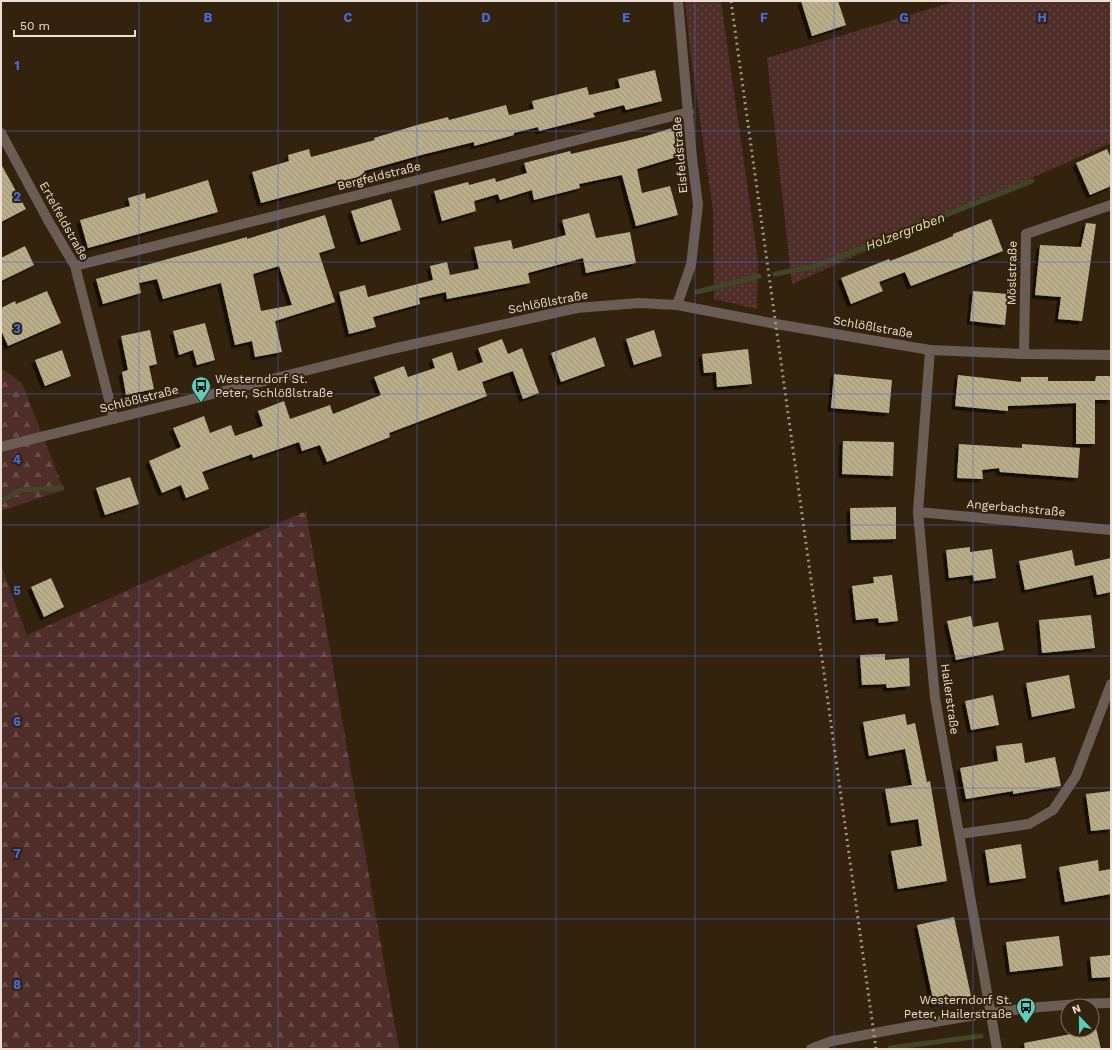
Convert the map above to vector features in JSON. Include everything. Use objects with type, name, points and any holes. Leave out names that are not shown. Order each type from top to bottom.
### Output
[{"type":"street","name":"Eisfeldstraße","points":[[677,305],[691,265],[698,205],[692,158],[678,1]]},
{"type":"street","name":"Bergfeldstraße","points":[[76,266],[689,112]]},
{"type":"street","name":"Ertelfeldstraße","points":[[1,133],[49,222],[76,266],[114,419]]},
{"type":"street","name":"Möslstraße","points":[[1024,354],[1026,234],[1111,204]]},
{"type":"street","name":"Schlößlstraße","points":[[1,447],[392,349],[577,308],[638,303],[677,305],[776,324],[930,350],[1024,354],[1111,355]]},
{"type":"street","name":"Hailerstraße","points":[[930,350],[918,512],[935,698],[997,1049]]},
{"type":"street","name":"Angerbachstraße","points":[[918,512],[1111,530]]},
{"type":"street","points":[[960,834],[1029,824],[1053,810],[1076,776],[1111,684]]},
{"type":"street","points":[[811,1049],[832,1041],[990,1013],[1090,1003],[1111,1003]]},
{"type":"green space","points":[[685,1],[721,1],[758,260],[757,309],[714,299],[713,211],[690,48]]},
{"type":"green space","points":[[956,1],[1111,1],[1111,143],[792,284],[767,58]]},
{"type":"green space","points":[[1,368],[22,383],[64,490],[1,511]]},
{"type":"green space","points":[[306,511],[399,1049],[1,1049],[1,565],[27,635]]},
{"type":"building","points":[[801,1],[838,1],[846,25],[812,36]]},
{"type":"building","points":[[655,70],[662,101],[626,110],[624,105],[593,113],[595,117],[539,131],[538,127],[474,146],[474,142],[425,154],[364,171],[365,175],[261,203],[252,172],[289,161],[288,155],[309,149],[311,157],[375,140],[374,138],[417,125],[448,117],[449,120],[506,105],[509,115],[534,109],[532,101],[587,87],[589,95],[620,88],[618,79]]},
{"type":"building","points":[[675,127],[683,155],[637,169],[642,193],[670,186],[678,215],[636,226],[622,175],[579,184],[580,188],[534,200],[532,190],[500,200],[498,194],[474,201],[476,211],[442,221],[434,191],[468,182],[469,185],[495,178],[496,182],[527,173],[524,163],[570,151],[571,154],[643,137]]},
{"type":"building","points":[[1107,149],[1111,158],[1111,186],[1090,195],[1076,163]]},
{"type":"building","points":[[1,164],[26,209],[1,222]]},
{"type":"building","points":[[208,180],[218,212],[88,248],[80,220],[130,206],[128,198],[145,193],[146,199]]},
{"type":"building","points":[[391,199],[401,230],[361,242],[351,211]]},
{"type":"building","points":[[589,213],[596,238],[630,232],[636,263],[586,273],[583,258],[528,273],[530,283],[447,299],[446,292],[419,298],[420,304],[373,317],[376,327],[349,334],[339,292],[365,285],[368,297],[433,280],[430,266],[447,262],[450,275],[479,269],[474,247],[511,240],[513,249],[566,235],[562,220]]},
{"type":"building","points":[[325,215],[335,248],[319,253],[335,302],[275,321],[282,352],[255,357],[252,341],[235,345],[221,283],[163,299],[157,279],[139,283],[141,293],[103,304],[96,279],[247,237],[247,239]],"holes":[[[279,266],[292,305],[261,311],[253,274]]]},
{"type":"building","points":[[991,219],[1003,251],[911,286],[905,272],[879,282],[883,291],[851,304],[841,278],[889,259],[890,261],[916,251]]},
{"type":"building","points":[[1086,223],[1096,224],[1082,321],[1058,319],[1061,297],[1035,295],[1040,245],[1081,247]]},
{"type":"building","points":[[25,246],[34,265],[1,281],[1,258]]},
{"type":"building","points":[[47,291],[61,323],[8,346],[1,330],[1,308],[15,301],[16,304]]},
{"type":"building","points":[[973,291],[1008,294],[1005,325],[970,321]]},
{"type":"building","points":[[205,323],[215,360],[197,365],[193,350],[179,355],[173,331]]},
{"type":"building","points":[[150,330],[157,364],[149,366],[154,389],[126,395],[122,372],[128,370],[121,336]]},
{"type":"building","points":[[654,330],[662,356],[634,365],[626,339]]},
{"type":"building","points":[[595,337],[605,366],[561,382],[551,353]]},
{"type":"building","points":[[502,339],[508,354],[522,348],[539,393],[523,399],[513,371],[482,382],[487,396],[389,433],[390,437],[327,462],[320,445],[302,451],[299,442],[253,458],[252,454],[202,472],[209,489],[186,498],[181,485],[162,493],[149,461],[181,447],[173,428],[204,416],[210,433],[231,425],[235,436],[263,426],[258,411],[284,401],[290,419],[330,405],[333,414],[381,395],[374,377],[404,366],[408,377],[435,368],[432,359],[452,352],[458,371],[483,362],[478,348]]},
{"type":"building","points":[[748,349],[752,384],[717,387],[716,372],[704,373],[702,354]]},
{"type":"building","points":[[62,350],[71,376],[45,386],[35,360]]},
{"type":"building","points":[[834,374],[892,380],[889,413],[831,408]]},
{"type":"building","points":[[958,375],[1021,382],[1021,377],[1048,377],[1048,381],[1095,381],[1096,376],[1111,376],[1111,400],[1095,400],[1095,444],[1076,444],[1076,403],[1008,406],[1008,411],[955,406]]},
{"type":"building","points":[[843,441],[894,442],[893,476],[842,474]]},
{"type":"building","points":[[959,444],[1022,448],[1022,444],[1080,448],[1078,478],[1000,472],[999,468],[982,470],[983,479],[957,478]]},
{"type":"building","points":[[130,477],[139,504],[105,515],[96,488]]},
{"type":"building","points":[[896,507],[896,539],[851,540],[850,508]]},
{"type":"building","points":[[970,547],[970,552],[992,549],[996,578],[974,581],[973,575],[949,578],[946,550]]},
{"type":"building","points":[[1072,550],[1075,566],[1111,558],[1111,592],[1097,595],[1093,575],[1025,590],[1019,561]]},
{"type":"building","points":[[892,575],[898,621],[879,623],[878,618],[856,620],[852,586],[874,583],[873,577]]},
{"type":"building","points":[[51,578],[64,607],[44,617],[31,587]]},
{"type":"building","points":[[1091,615],[1095,648],[1042,653],[1039,620]]},
{"type":"building","points":[[971,616],[973,627],[998,622],[1004,650],[956,660],[947,621]]},
{"type":"building","points":[[885,654],[885,660],[909,658],[910,686],[887,688],[886,684],[862,685],[860,655]]},
{"type":"building","points":[[1069,675],[1075,708],[1032,717],[1026,683]]},
{"type":"building","points":[[993,695],[999,725],[971,730],[965,701]]},
{"type":"building","points":[[905,714],[907,725],[915,723],[927,782],[930,781],[947,881],[898,889],[891,851],[922,846],[918,819],[891,823],[885,789],[912,785],[905,749],[869,756],[863,722]]},
{"type":"building","points":[[1022,743],[1025,763],[1055,757],[1061,786],[1013,794],[1013,791],[966,799],[960,768],[998,761],[996,746]]},
{"type":"building","points":[[1111,791],[1111,829],[1091,831],[1086,794]]},
{"type":"building","points":[[1021,844],[1026,878],[990,883],[985,850]]},
{"type":"building","points":[[1098,860],[1099,871],[1111,869],[1111,894],[1065,902],[1059,867]]},
{"type":"building","points":[[954,917],[971,996],[934,1004],[917,925]]},
{"type":"building","points":[[1059,936],[1063,966],[1010,972],[1006,942]]},
{"type":"building","points":[[1111,955],[1111,977],[1092,978],[1090,957]]},
{"type":"building","points":[[1060,1036],[1060,1038],[1098,1038],[1101,1049],[1025,1049],[1024,1043]]},
{"type":"waterway","name":"Holzergraben","points":[[775,274],[816,266],[1032,181]]},
{"type":"waterway","name":"Holzergraben","points":[[697,292],[759,276]]},
{"type":"waterway","name":"Holzergraben","points":[[1,501],[21,490],[62,488]]},
{"type":"waterway","points":[[890,1048],[981,1036]]},
{"type":"railway","points":[[731,1],[876,1049]]},
{"type":"place","name":"Westerndorf St. Peter, Schlößlstraße","points":[[201,403]]},
{"type":"place","name":"Westerndorf St. Peter, Hailerstraße","points":[[1026,1024]]}]
